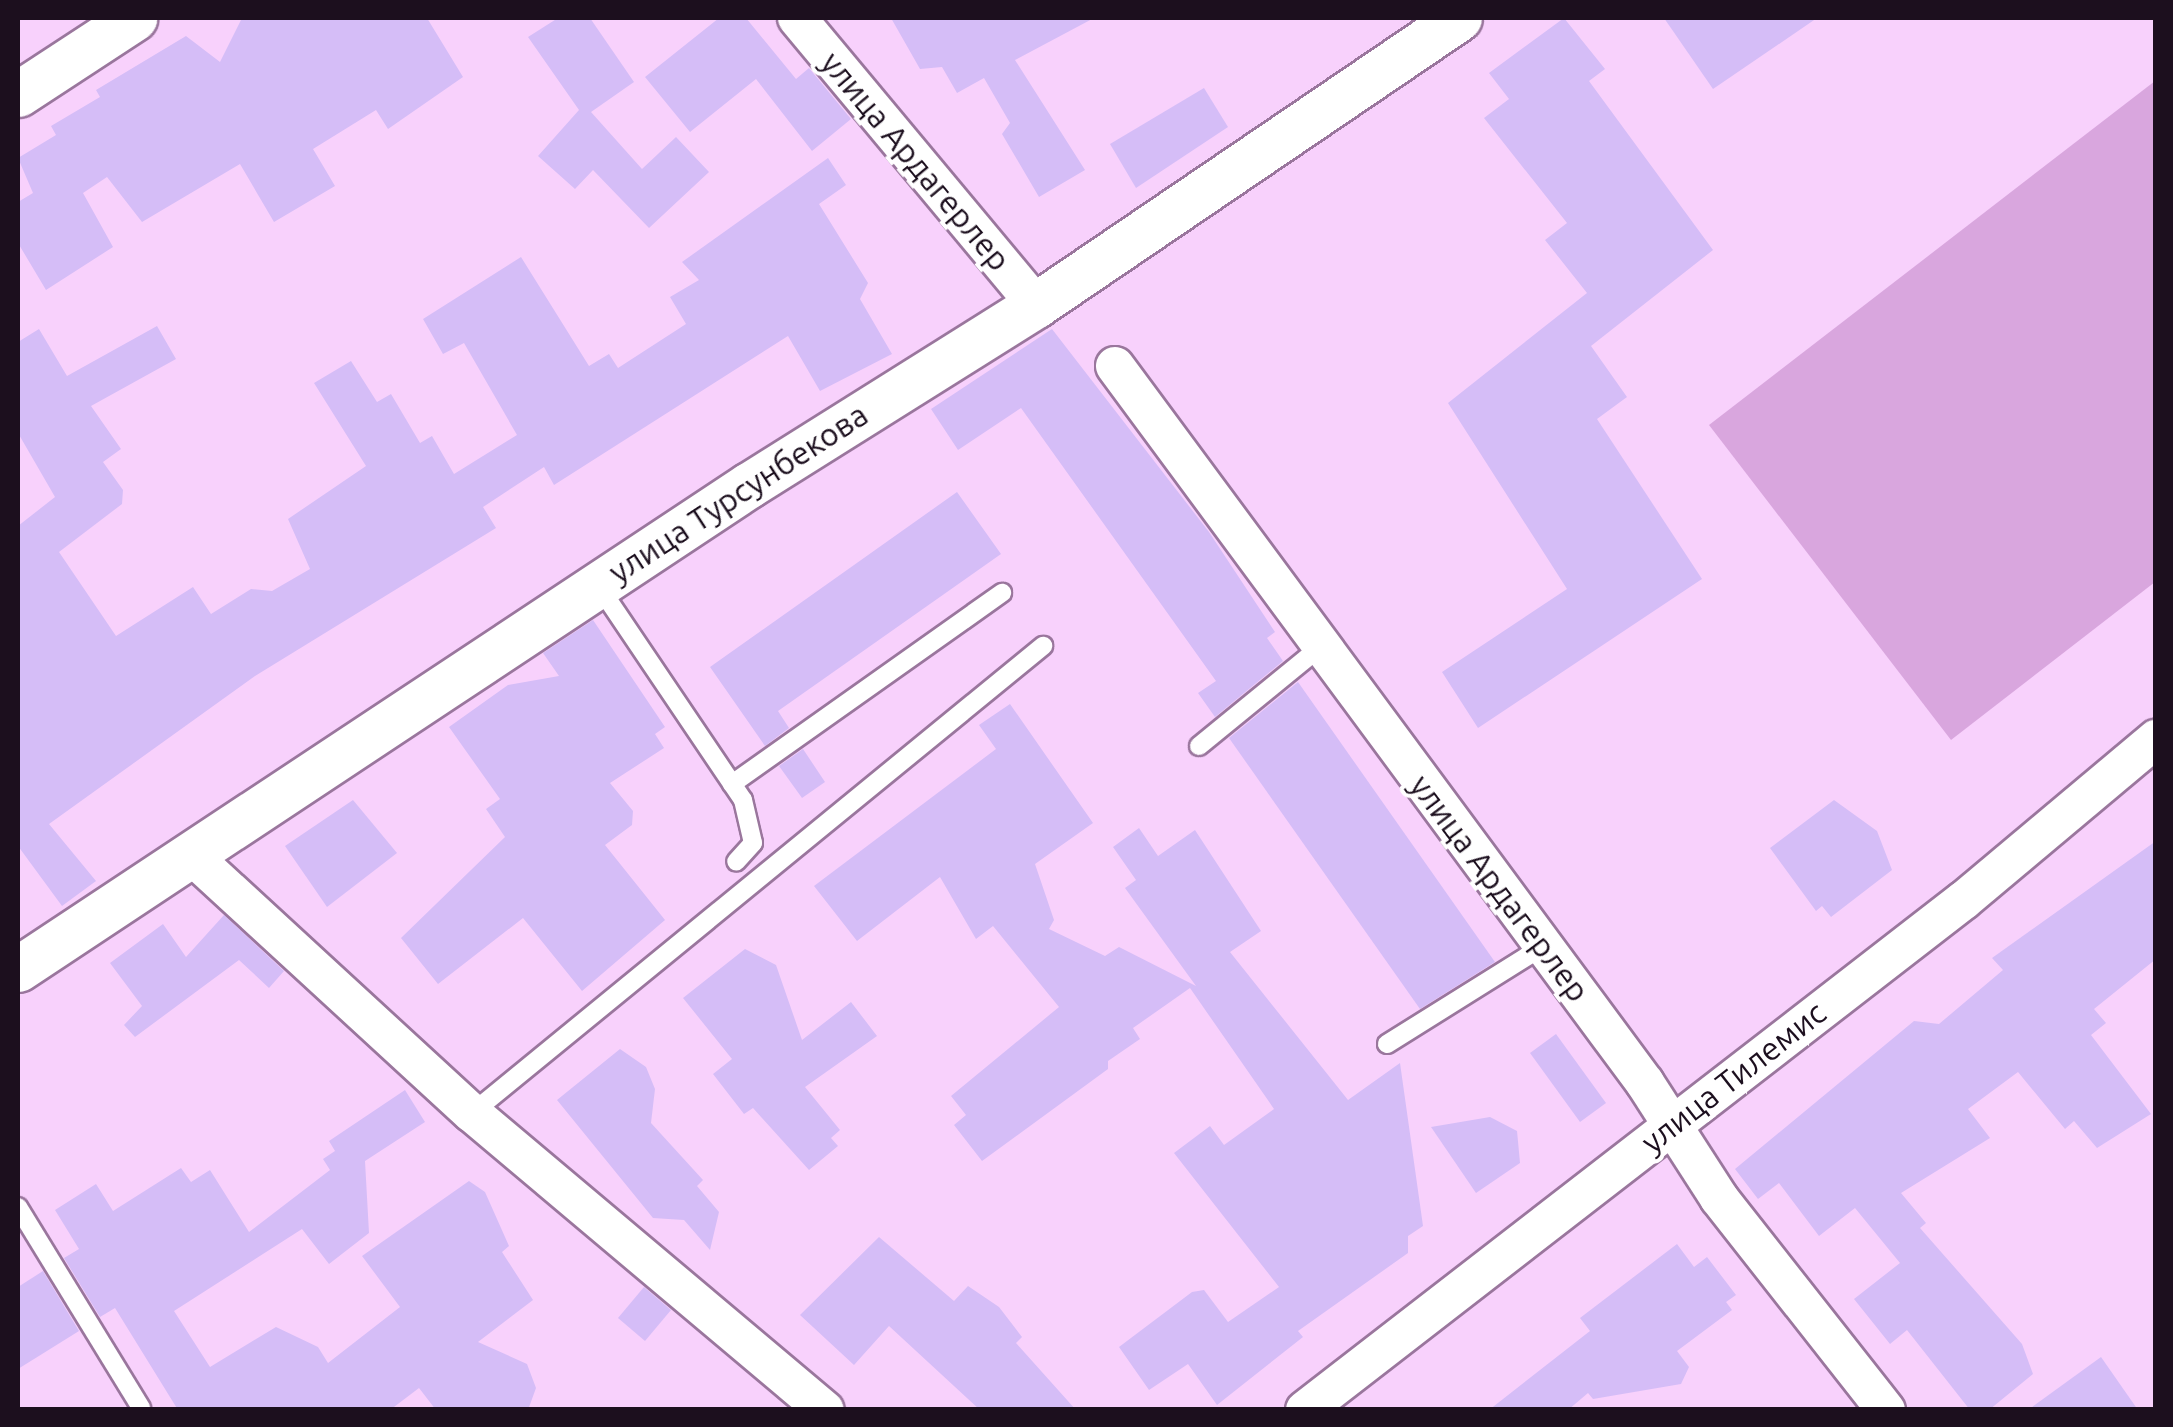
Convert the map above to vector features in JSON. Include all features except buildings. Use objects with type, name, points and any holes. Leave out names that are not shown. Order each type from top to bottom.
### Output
[{"type":"street","points":[[18,94],[134,18]]},
{"type":"street","name":"улица Ардагерлер","points":[[797,18],[1036,304]]},
{"type":"street","name":"улица Турсунбекова","points":[[18,969],[598,585],[1036,304],[1458,18]]},
{"type":"street","name":"улица Ардагерлер","points":[[1115,366],[1318,648],[1544,946],[1672,1126],[1886,1410]]},
{"type":"street","name":"улица Тилемис","points":[[1305,1410],[1964,900],[2156,740]]},
{"type":"street","points":[[190,854],[472,1113],[825,1410]]},
{"type":"lane","points":[[598,585],[732,784],[753,843],[736,862]]},
{"type":"lane","points":[[732,784],[1002,593]]},
{"type":"lane","points":[[472,1113],[1043,646]]},
{"type":"lane","points":[[1199,746],[1318,648]]},
{"type":"lane","points":[[1387,1044],[1544,946]]},
{"type":"lane","points":[[18,1207],[141,1408]]},
{"type":"shaded area","points":[[2155,81],[2155,582],[1951,740],[1709,425]]}]
